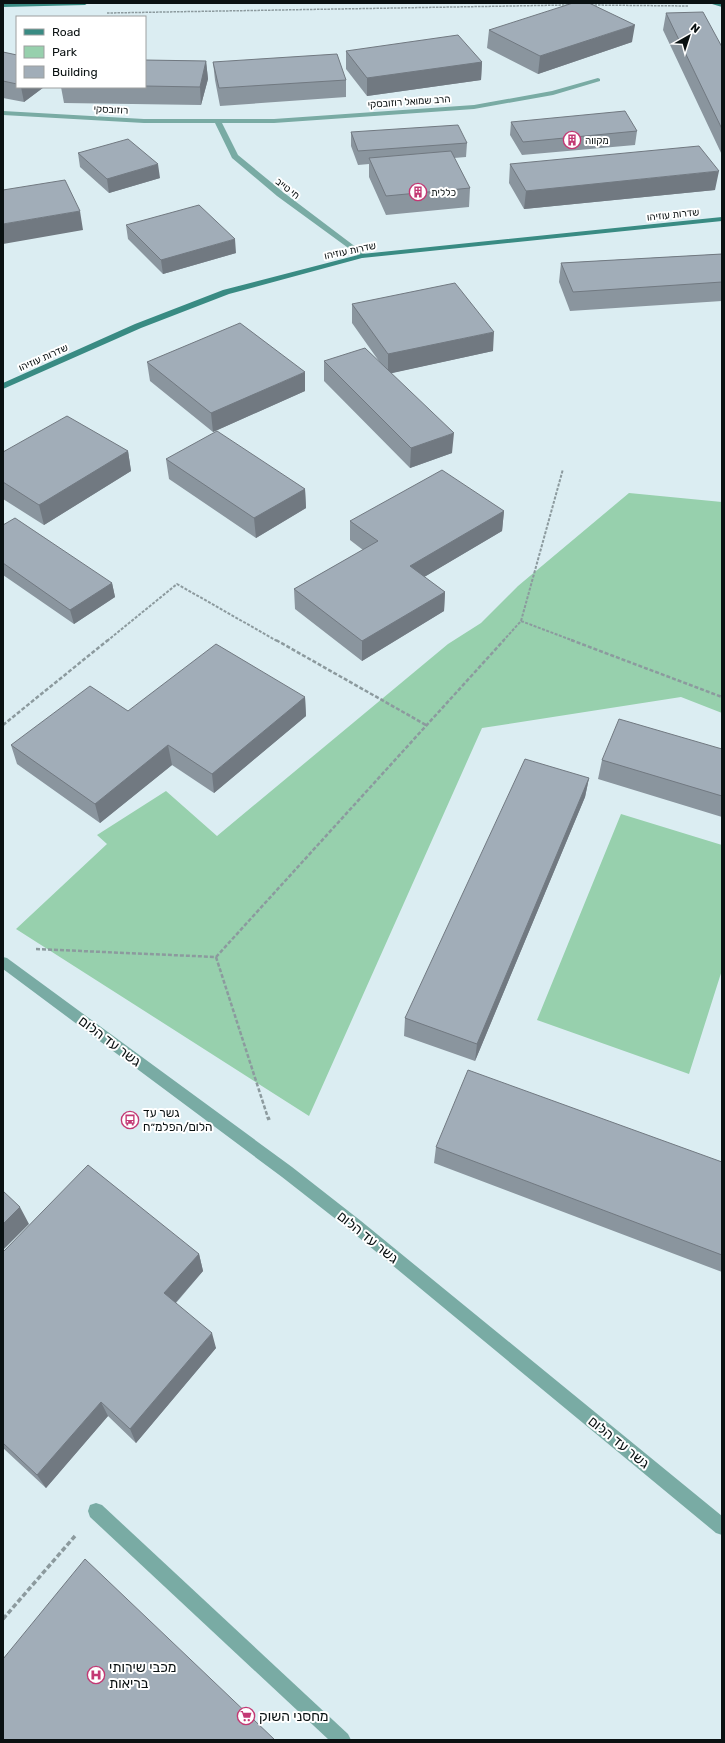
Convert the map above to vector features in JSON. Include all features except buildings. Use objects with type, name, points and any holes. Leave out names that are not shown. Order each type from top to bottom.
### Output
[{"type":"street","points":[[3,5],[85,3]]},
{"type":"street","points":[[714,3],[722,5]]},
{"type":"street","name":"הרב שמואל רוזובסקי","points":[[218,122],[274,121],[474,107],[553,93],[598,80]]},
{"type":"street","name":"רוזובסקי","points":[[3,113],[144,121],[218,122]]},
{"type":"street","name":"חי טייב","points":[[218,122],[235,156],[280,194],[362,256]]},
{"type":"street","name":"שדרות עוזיהו","points":[[3,386],[138,326],[226,292],[362,256],[722,219]]},
{"type":"street","name":"גשר עד הלום","points":[[3,962],[286,1172],[356,1226],[722,1527]]},
{"type":"street","points":[[96,1511],[342,1740]]},
{"type":"path","points":[[106,13],[574,5]]},
{"type":"path","points":[[590,5],[694,6]]},
{"type":"path","points":[[216,957],[521,621],[563,469]]},
{"type":"path","points":[[3,725],[177,584],[426,726]]},
{"type":"path","points":[[521,621],[722,697]]},
{"type":"path","points":[[34,949],[216,957]]},
{"type":"path","points":[[216,957],[286,1172]]},
{"type":"path","points":[[3,1619],[96,1511]]},
{"type":"green space","points":[[629,493],[722,502],[722,713],[681,697],[482,728],[309,1116],[16,929],[107,844],[97,835],[166,791],[217,836],[448,644],[481,623],[518,586]]},
{"type":"green space","points":[[621,814],[722,845],[722,970],[689,1074],[537,1020]]},
{"type":"place","name":"מקווה","points":[[572,140]]},
{"type":"place","name":"כללית","points":[[418,192]]},
{"type":"place","name":"גשר עד הלום/הפלמ״ח","points":[[130,1120]]},
{"type":"place","name":"מכבי שירותי בריאות","points":[[96,1675]]},
{"type":"place","name":"מחסני השוק","points":[[246,1716]]}]
